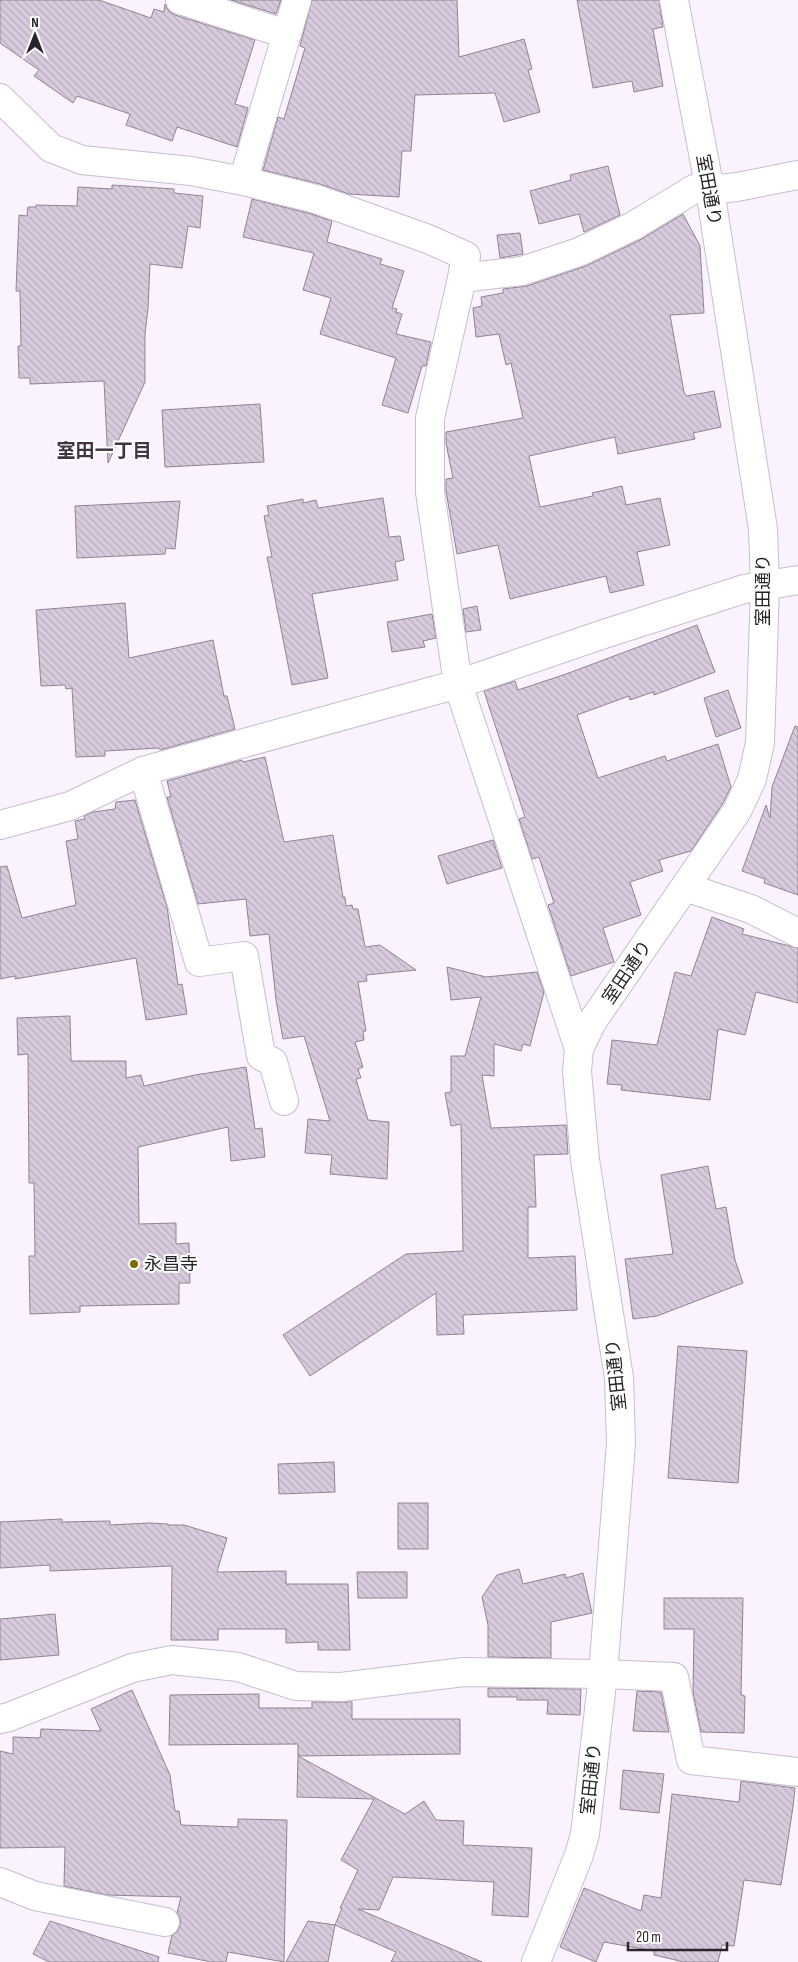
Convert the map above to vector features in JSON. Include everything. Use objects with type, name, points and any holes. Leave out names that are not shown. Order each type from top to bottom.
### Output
[{"type":"street","points":[[180,0],[286,34]]},
{"type":"street","points":[[243,180],[296,0]]},
{"type":"street","name":"室田通り","points":[[536,1962],[579,1855],[585,1834],[603,1674],[621,1443],[619,1378],[585,1160],[577,1071],[579,1049],[592,1022],[737,811],[752,779],[760,743],[765,585],[763,529],[710,190],[674,0]]},
{"type":"street","points":[[0,98],[51,148],[82,160],[191,171],[243,180],[316,199],[466,256],[430,418],[430,492],[458,684],[579,1049]]},
{"type":"street","points":[[462,278],[522,271],[579,252],[632,226],[694,189],[710,190],[798,175]]},
{"type":"street","points":[[0,825],[70,806],[143,771],[458,684],[744,589],[798,580]]},
{"type":"street","points":[[143,771],[199,962],[244,956],[260,1056],[274,1062],[284,1101]]},
{"type":"street","points":[[685,887],[752,909],[798,933]]},
{"type":"street","points":[[0,1719],[132,1668],[172,1660],[238,1667],[296,1686],[341,1687],[464,1672],[674,1677],[691,1760],[798,1772]]},
{"type":"street","points":[[0,1882],[35,1896],[165,1922]]},
{"type":"building","points":[[0,0],[99,0],[151,18],[154,9],[164,12],[165,4],[169,11],[175,15],[255,40],[235,104],[248,108],[237,147],[177,127],[172,141],[126,125],[130,114],[77,96],[73,103],[34,76],[39,70],[0,43]]},
{"type":"building","points":[[231,0],[281,0],[276,14]]},
{"type":"building","points":[[312,0],[457,0],[459,57],[524,39],[532,69],[528,70],[540,112],[504,122],[495,93],[415,95],[411,151],[402,151],[399,197],[349,194],[320,184],[263,170],[278,117],[284,119],[305,48],[300,46]]},
{"type":"building","points":[[577,0],[659,0],[663,27],[653,29],[663,86],[634,92],[632,81],[593,88]]},
{"type":"building","points":[[608,166],[620,215],[584,232],[579,214],[539,224],[530,191],[571,180],[570,175]]},
{"type":"building","points":[[112,185],[174,189],[174,193],[203,196],[200,228],[188,226],[182,268],[150,264],[145,334],[145,382],[108,463],[104,381],[30,384],[30,378],[19,378],[18,346],[21,346],[20,291],[16,291],[19,215],[27,216],[28,207],[36,207],[36,205],[77,206],[78,187],[112,189]]},
{"type":"building","points":[[252,199],[332,221],[327,242],[382,259],[380,264],[404,271],[392,308],[397,309],[396,312],[402,314],[396,334],[431,342],[426,366],[422,366],[408,413],[382,405],[396,358],[320,334],[331,298],[303,290],[314,253],[243,237]]},
{"type":"building","points":[[683,214],[700,246],[704,313],[670,315],[684,392],[686,396],[714,391],[721,427],[693,433],[695,439],[618,454],[615,437],[529,456],[540,507],[593,496],[592,493],[622,486],[626,505],[660,498],[670,545],[637,552],[644,585],[610,593],[606,576],[510,599],[498,545],[457,554],[446,491],[446,479],[453,478],[446,443],[446,432],[523,418],[511,363],[506,365],[499,334],[476,337],[473,308],[482,306],[481,297],[503,293],[503,289],[527,286],[586,266],[640,240]]},
{"type":"building","points":[[520,233],[523,254],[500,258],[497,235]]},
{"type":"building","points":[[260,404],[264,462],[165,467],[162,410]]},
{"type":"building","points":[[383,498],[389,537],[400,536],[404,560],[395,562],[398,580],[312,594],[328,678],[292,685],[267,557],[272,557],[264,516],[269,515],[267,506],[303,499],[303,503],[316,500],[318,508]]},
{"type":"building","points":[[180,501],[175,549],[166,548],[165,554],[77,558],[75,506]]},
{"type":"building","points":[[125,603],[129,658],[213,640],[224,696],[227,696],[235,729],[160,750],[159,748],[105,751],[105,756],[76,757],[72,688],[66,689],[65,685],[41,686],[36,610]]},
{"type":"building","points":[[477,606],[481,630],[466,632],[463,609]]},
{"type":"building","points":[[432,614],[436,638],[423,641],[425,647],[392,652],[387,622]]},
{"type":"building","points":[[697,625],[715,672],[654,695],[653,692],[630,700],[629,696],[577,715],[598,778],[665,756],[667,761],[718,744],[731,787],[723,803],[691,851],[659,860],[663,871],[630,882],[641,915],[603,928],[614,962],[571,976],[548,905],[554,903],[539,857],[532,859],[519,819],[525,817],[484,691],[515,681],[518,690]]},
{"type":"building","points":[[728,690],[741,728],[716,737],[704,698]]},
{"type":"building","points":[[795,726],[798,727],[798,895],[764,883],[765,879],[742,871],[766,805],[770,818],[772,787]]},
{"type":"building","points":[[265,757],[284,842],[333,835],[343,897],[345,897],[346,906],[352,905],[353,909],[358,909],[365,947],[380,945],[416,970],[366,975],[367,981],[358,982],[366,1031],[363,1031],[364,1040],[355,1042],[363,1067],[358,1069],[361,1078],[356,1079],[368,1120],[389,1122],[387,1179],[330,1174],[332,1155],[305,1153],[308,1119],[330,1121],[304,1036],[283,1039],[276,1000],[269,934],[250,936],[246,899],[198,904],[167,797],[171,797],[167,781],[242,760],[243,762]]},
{"type":"building","points":[[135,800],[167,907],[178,985],[182,984],[187,1014],[146,1020],[136,958],[15,979],[15,976],[0,979],[0,867],[7,866],[22,918],[76,905],[66,841],[78,839],[75,821],[85,819],[84,816],[93,812],[115,809],[116,802]]},
{"type":"building","points":[[493,840],[502,868],[447,884],[438,856]]},
{"type":"building","points":[[712,917],[744,929],[742,934],[798,948],[798,1003],[756,992],[745,1035],[718,1029],[710,1100],[621,1090],[622,1085],[607,1084],[612,1040],[657,1045],[675,972],[691,976]]},
{"type":"building","points":[[447,967],[486,977],[537,972],[544,992],[530,1046],[523,1044],[521,1051],[494,1044],[494,1076],[482,1075],[491,1128],[566,1125],[568,1154],[534,1155],[536,1207],[528,1207],[528,1258],[575,1256],[577,1310],[463,1315],[464,1334],[437,1335],[436,1293],[310,1376],[283,1335],[406,1254],[463,1251],[461,1124],[451,1126],[445,1093],[451,1092],[451,1056],[465,1056],[481,997],[451,1000]]},
{"type":"building","points":[[70,1016],[71,1061],[126,1061],[126,1078],[141,1075],[144,1086],[246,1067],[255,1129],[262,1128],[265,1157],[231,1161],[228,1127],[138,1147],[139,1224],[176,1223],[176,1244],[189,1243],[190,1283],[179,1283],[179,1304],[80,1306],[80,1312],[30,1314],[29,1256],[35,1256],[34,1183],[29,1183],[28,1054],[18,1055],[17,1018]]},
{"type":"building","points":[[708,1166],[716,1209],[726,1207],[735,1260],[743,1283],[657,1316],[633,1319],[625,1259],[673,1254],[661,1175]]},
{"type":"building","points":[[678,1346],[747,1351],[738,1483],[668,1478]]},
{"type":"building","points":[[334,1462],[335,1492],[279,1494],[278,1464]]},
{"type":"building","points":[[398,1503],[428,1503],[428,1549],[398,1549]]},
{"type":"building","points":[[62,1519],[62,1522],[110,1521],[110,1525],[149,1523],[184,1525],[227,1538],[217,1572],[286,1571],[286,1584],[348,1584],[350,1650],[318,1650],[318,1642],[286,1643],[286,1629],[218,1629],[218,1640],[171,1640],[172,1566],[50,1571],[50,1565],[0,1568],[0,1522]]},
{"type":"building","points":[[519,1569],[523,1584],[565,1574],[566,1578],[583,1573],[592,1613],[551,1622],[551,1658],[488,1657],[488,1625],[482,1597],[497,1575]]},
{"type":"building","points":[[357,1572],[407,1572],[407,1598],[358,1598]]},
{"type":"building","points":[[664,1598],[743,1598],[741,1695],[745,1696],[744,1733],[701,1732],[693,1692],[694,1629],[664,1629]]},
{"type":"building","points":[[55,1614],[59,1655],[0,1660],[0,1619]]},
{"type":"building","points":[[488,1688],[581,1689],[580,1715],[547,1714],[548,1700],[517,1700],[517,1697],[488,1697]]},
{"type":"building","points":[[132,1690],[170,1775],[175,1811],[179,1811],[181,1825],[238,1827],[238,1819],[287,1820],[284,1962],[228,1952],[226,1962],[211,1962],[168,1953],[172,1935],[177,1932],[180,1926],[180,1917],[177,1913],[181,1897],[107,1895],[64,1886],[65,1847],[0,1848],[0,1751],[13,1754],[13,1737],[40,1738],[41,1729],[101,1731],[91,1709]]},
{"type":"building","points":[[637,1691],[661,1692],[669,1732],[633,1731]]},
{"type":"building","points":[[259,1694],[259,1708],[312,1708],[312,1702],[352,1702],[352,1719],[460,1719],[460,1754],[298,1756],[298,1744],[169,1745],[170,1695]]},
{"type":"building","points":[[298,1756],[405,1814],[424,1801],[436,1820],[464,1821],[463,1845],[532,1848],[528,1917],[492,1915],[494,1882],[393,1877],[379,1910],[358,1909],[482,1962],[391,1962],[396,1952],[335,1925],[342,1908],[340,1908],[358,1870],[341,1860],[374,1799],[297,1797]]},
{"type":"building","points":[[623,1770],[664,1774],[659,1813],[620,1809]]},
{"type":"building","points":[[741,1781],[795,1788],[793,1807],[781,1885],[744,1880],[734,1946],[722,1945],[718,1962],[684,1962],[654,1955],[654,1951],[604,1942],[596,1962],[560,1947],[584,1888],[641,1911],[644,1895],[661,1898],[672,1794],[739,1802]]},
{"type":"building","points":[[50,1921],[159,1957],[158,1962],[49,1962],[33,1954]]},
{"type":"building","points":[[308,1921],[335,1925],[328,1962],[286,1962]]},
{"type":"place","name":"永昌寺","points":[[134,1264]]},
{"type":"district","name":"室田一丁目","points":[[104,450]]}]
